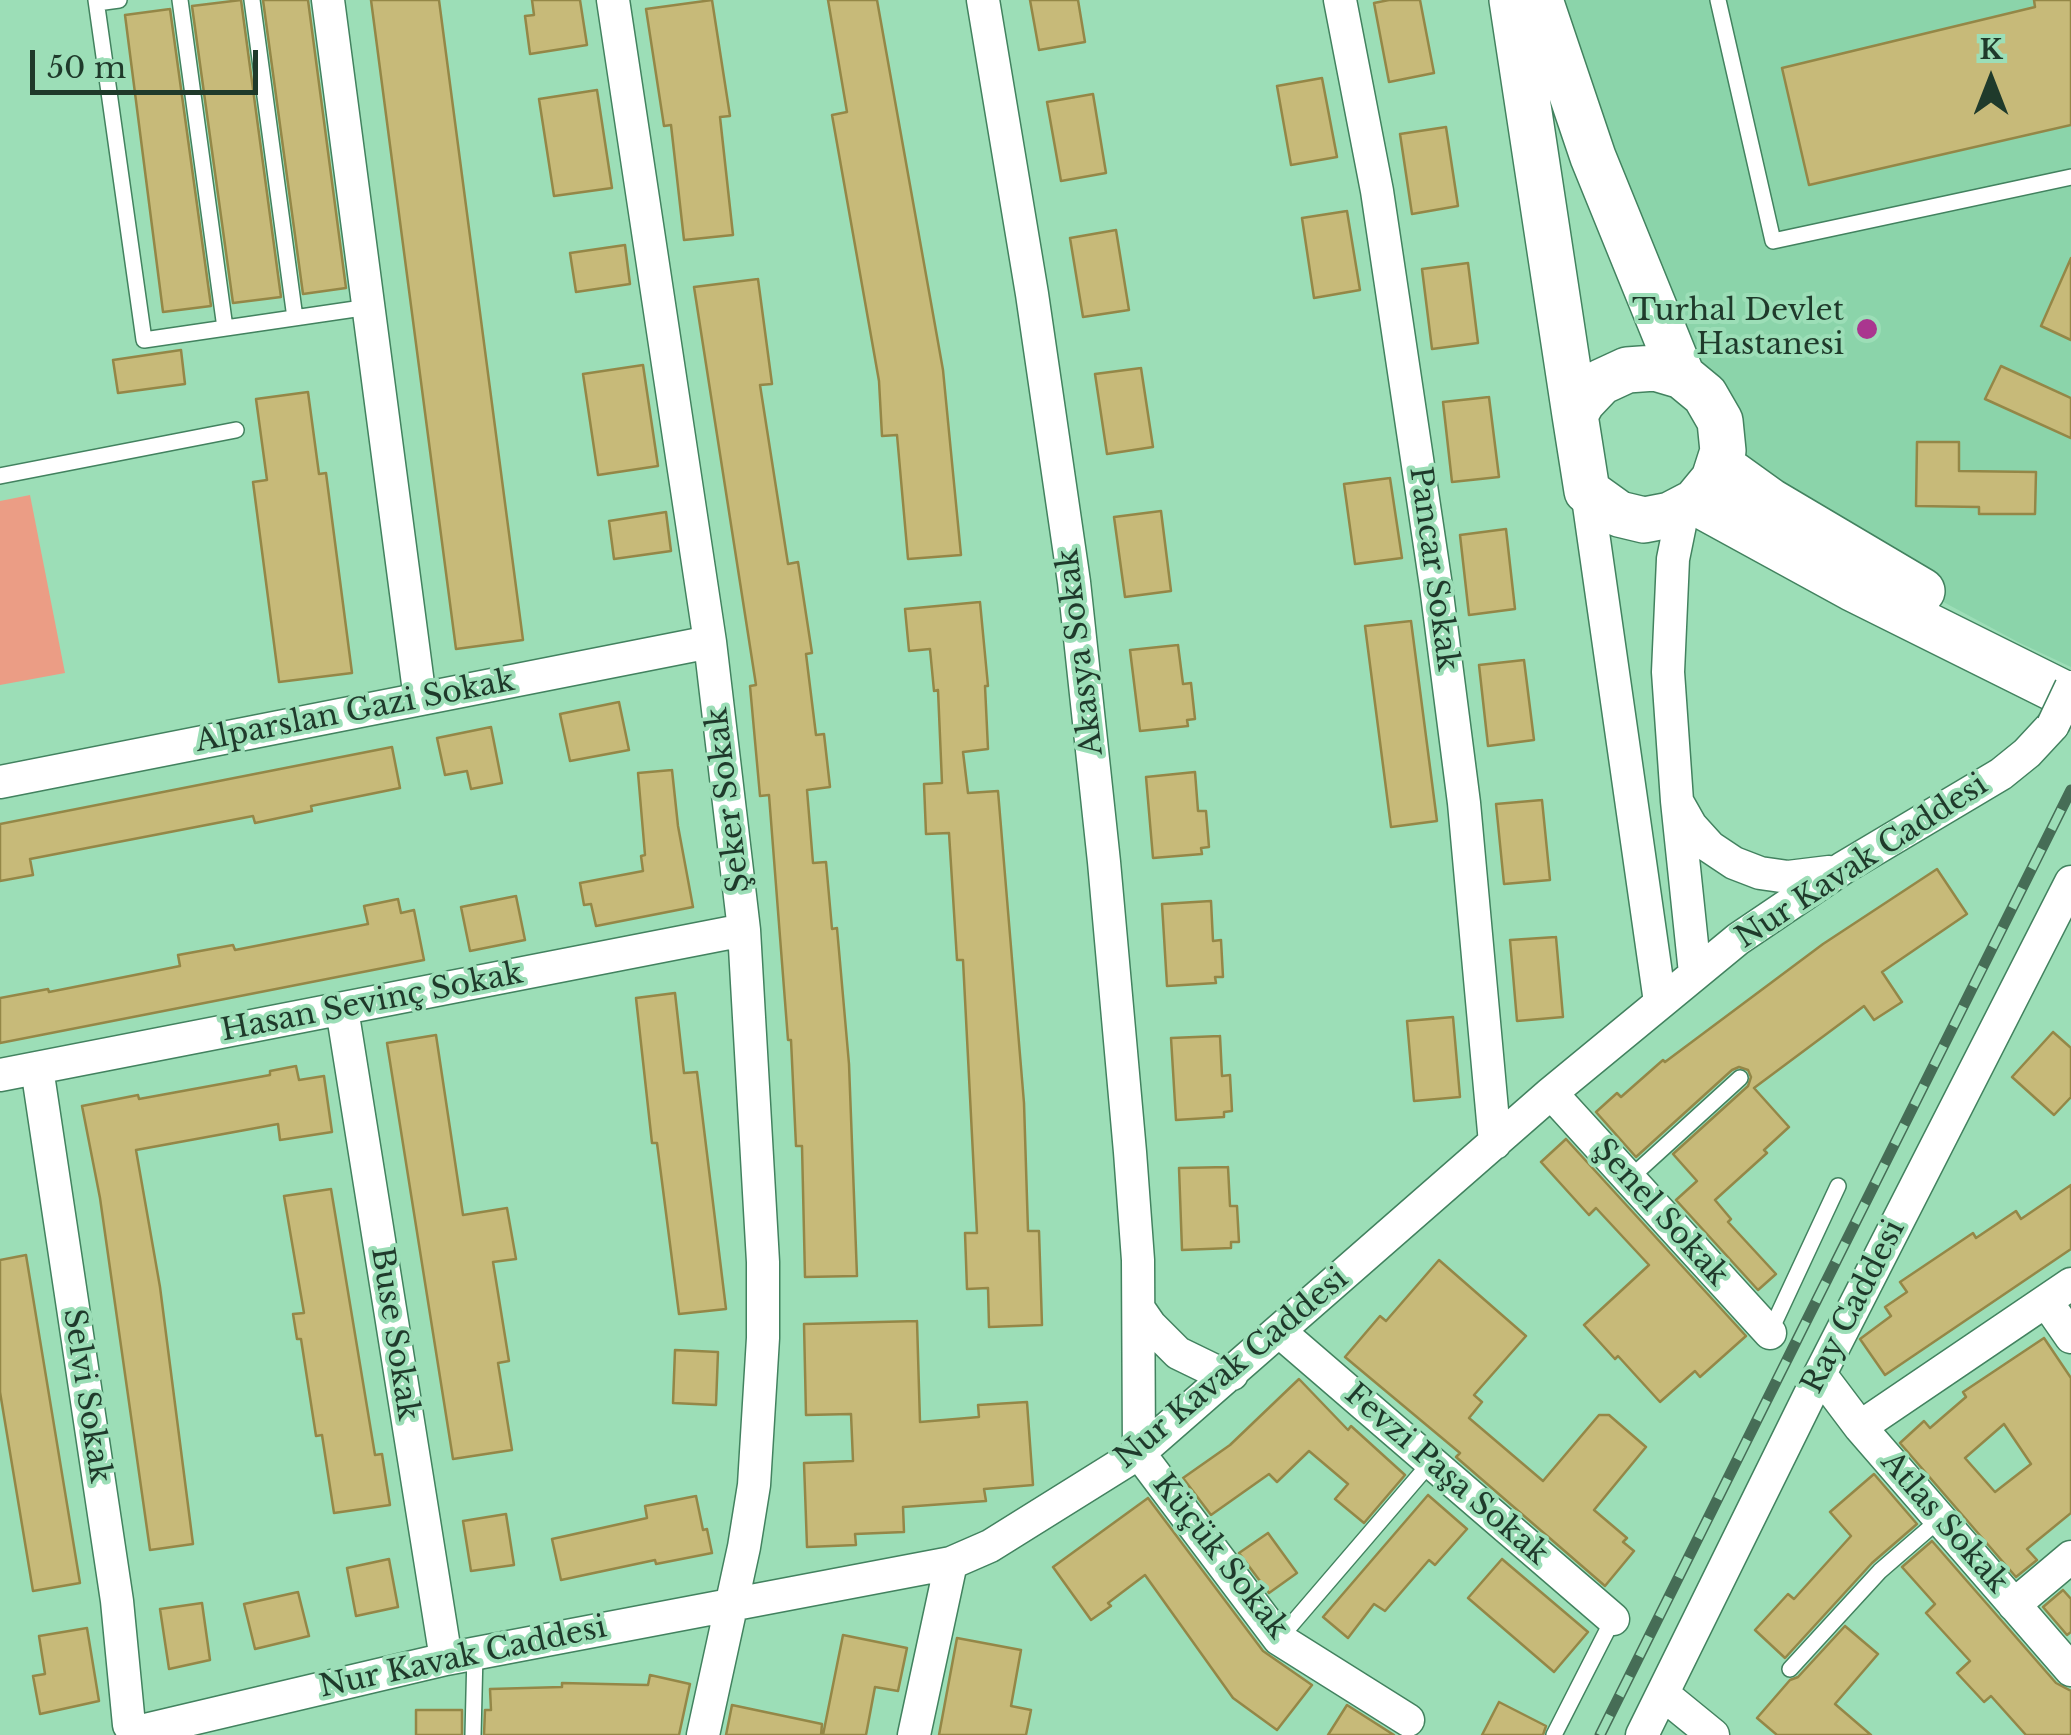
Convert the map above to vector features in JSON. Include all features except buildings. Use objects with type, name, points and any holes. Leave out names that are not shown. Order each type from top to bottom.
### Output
[{"type":"street","points":[[328,0],[420,699]]},
{"type":"street","name":"Şeker Sokak","points":[[613,0],[710,642],[744,930],[763,1262],[764,1338],[754,1485],[703,1735]]},
{"type":"street","name":"Akasya Sokak","points":[[983,0],[1074,582],[1118,1011],[1139,1309],[1139,1453]]},
{"type":"street","name":"Pancar Sokak","points":[[1340,0],[1380,210],[1434,568],[1464,803],[1495,1143]]},
{"type":"street","points":[[1512,0],[1660,1002]]},
{"type":"street","points":[[1540,0],[1593,157],[1682,376]]},
{"type":"street","points":[[1575,415],[1601,382],[1627,370],[1655,368],[1694,384],[1714,407],[1723,436],[1720,465],[1714,479],[1689,506],[1673,559],[1668,672],[1695,972]]},
{"type":"street","points":[[1720,465],[1867,561],[2071,667]]},
{"type":"street","points":[[1587,491],[1607,508],[1631,518],[1658,518],[1689,506],[1852,588],[2062,711]]},
{"type":"street","name":"Alparslan Gazi Sokak","points":[[0,782],[710,642]]},
{"type":"street","name":"Nur Kavak Caddesi","points":[[132,1731],[460,1656],[951,1564],[990,1546],[1139,1453],[1695,972],[1843,868],[2000,774],[2027,753],[2062,711],[2071,687]]},
{"type":"street","points":[[1677,802],[1710,847],[1734,863],[1788,878],[1843,868]]},
{"type":"street","name":"Ray Caddesi","points":[[1642,1735],[1820,1374],[2071,882]]},
{"type":"street","name":"Hasan Sevinç Sokak","points":[[0,1075],[744,930]]},
{"type":"street","name":"Buse Sokak","points":[[342,1009],[460,1656]]},
{"type":"street","name":"Selvi Sokak","points":[[37,1068],[117,1601],[132,1731]]},
{"type":"street","name":"Şenel Sokak","points":[[1551,1093],[1770,1333]]},
{"type":"street","points":[[1860,1427],[2058,1292],[2071,1338]]},
{"type":"street","points":[[1139,1309],[1162,1340],[1178,1352],[1213,1370],[1232,1374]]},
{"type":"street","name":"Fevzi Paşa Sokak","points":[[1280,1332],[1612,1619]]},
{"type":"street","name":"Atlas Sokak","points":[[1820,1374],[1860,1427],[2071,1670]]},
{"type":"street","name":"Küçük Sokak","points":[[1139,1453],[1279,1640],[1408,1720]]},
{"type":"street","points":[[2014,1605],[2071,1557]]},
{"type":"street","points":[[914,1735],[951,1564]]},
{"type":"street","points":[[1664,1695],[1713,1735]]},
{"type":"lane","points":[[119,0],[97,2],[144,340],[368,307]]},
{"type":"lane","points":[[180,0],[225,328]]},
{"type":"lane","points":[[252,0],[295,318]]},
{"type":"lane","points":[[1718,0],[1773,241],[2071,177]]},
{"type":"lane","points":[[0,476],[236,430]]},
{"type":"lane","points":[[1630,1179],[1740,1078]]},
{"type":"lane","points":[[1770,1333],[1838,1186]]},
{"type":"lane","points":[[1279,1640],[1431,1462]]},
{"type":"lane","points":[[1790,1669],[1880,1572],[1940,1519]]},
{"type":"lane","points":[[1554,1735],[1612,1619]]},
{"type":"lane","points":[[460,1656],[473,1735]]},
{"type":"shaded area","name":"Turhal Devlet Hastanesi","points":[[1540,0],[2071,0],[2071,667],[1867,561],[1720,465]]},
{"type":"shaded area","points":[[30,495],[65,673],[0,685],[0,501]]},
{"type":"railway","points":[[1600,1735],[2071,790]]},
{"type":"place","name":"Turhal Devlet Hastanesi","points":[[1867,329]]}]
